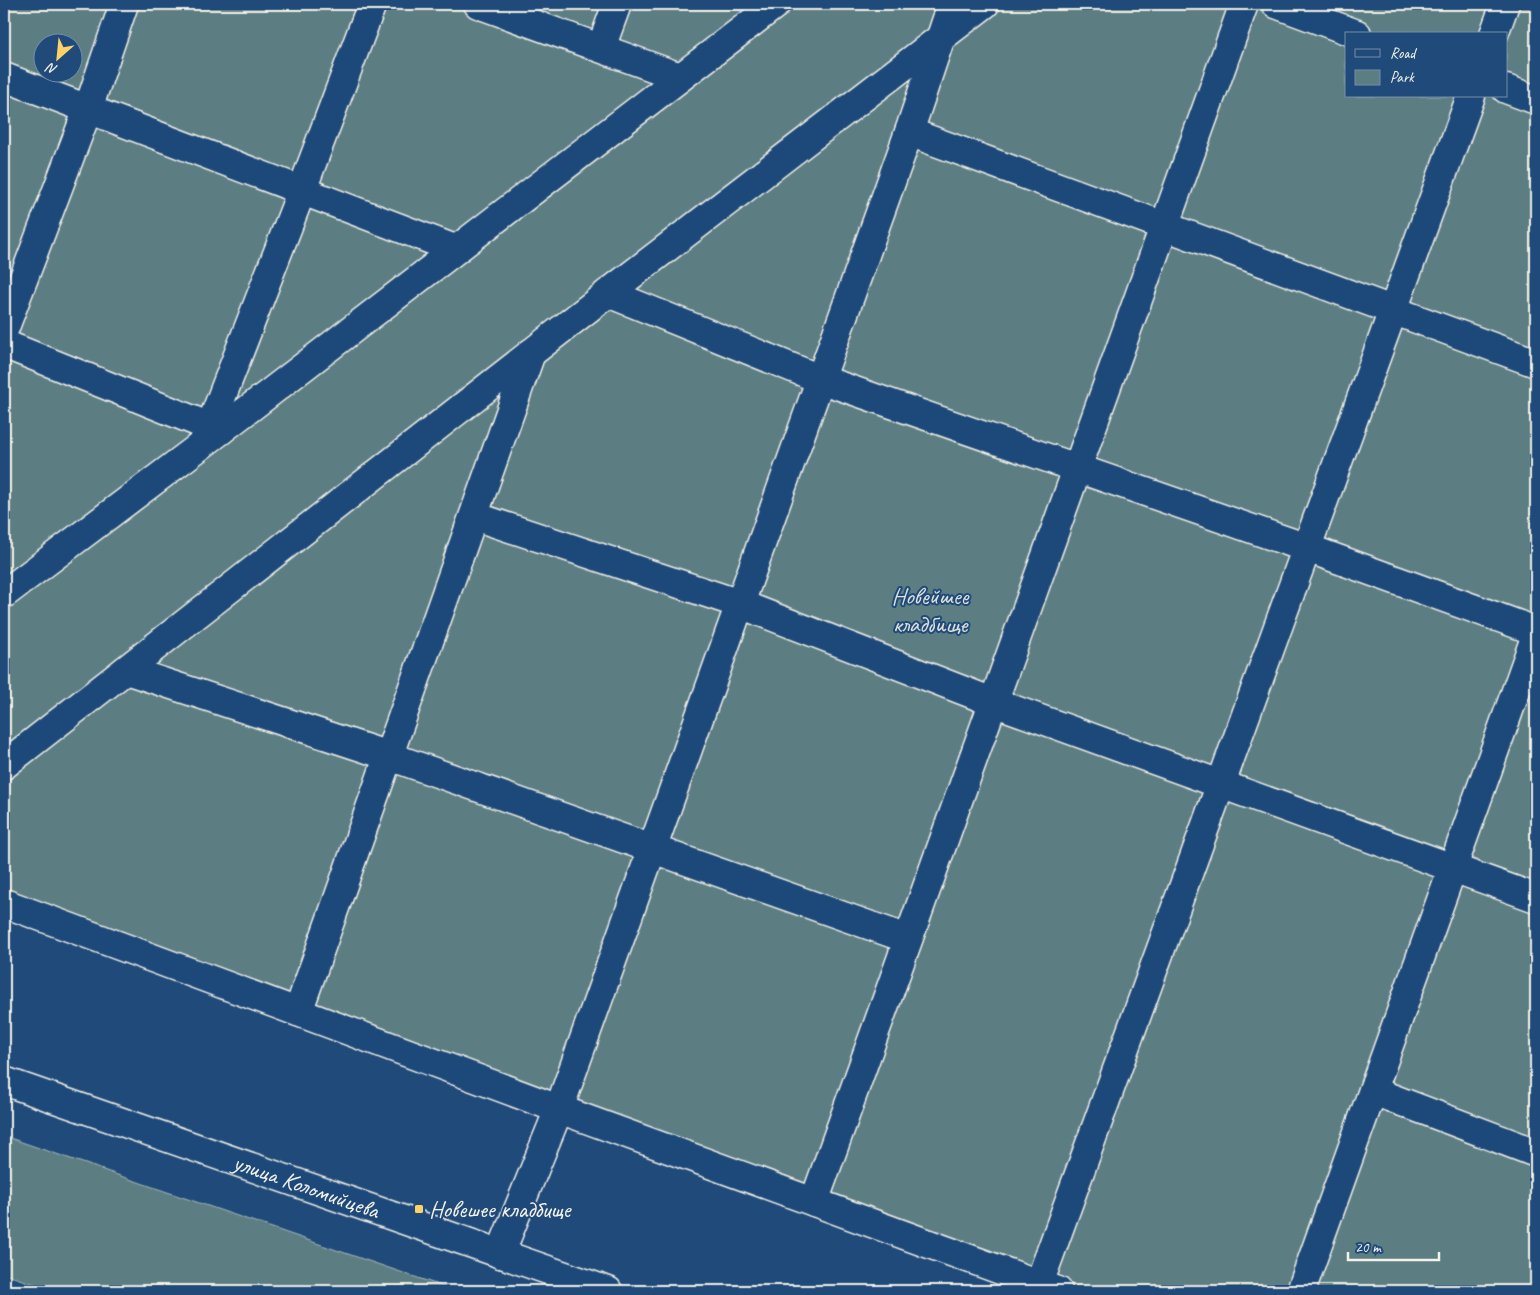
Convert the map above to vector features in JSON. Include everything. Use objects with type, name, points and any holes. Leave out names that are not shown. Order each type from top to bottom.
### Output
[{"type":"street","points":[[4,330],[88,109],[124,4]]},
{"type":"street","points":[[215,429],[372,4]]},
{"type":"street","points":[[478,4],[680,77]]},
{"type":"street","points":[[601,48],[618,4]]},
{"type":"street","points":[[4,594],[215,429],[776,4]]},
{"type":"street","points":[[500,1254],[559,1109],[909,132],[952,4]]},
{"type":"street","points":[[4,765],[608,293],[985,4]]},
{"type":"street","points":[[814,1202],[1244,4]]},
{"type":"street","points":[[1276,4],[1352,32]]},
{"type":"street","points":[[1495,32],[1504,4]]},
{"type":"street","points":[[4,77],[455,249]]},
{"type":"street","points":[[1508,90],[1536,100]]},
{"type":"street","points":[[4,903],[1049,1288],[1221,785],[1470,98]]},
{"type":"street","points":[[909,132],[1393,312],[1536,363]]},
{"type":"street","points":[[608,293],[820,379],[1307,548],[1536,631]]},
{"type":"street","points":[[4,344],[215,429]]},
{"type":"street","points":[[298,1012],[531,353]]},
{"type":"street","points":[[474,516],[740,604],[994,702],[1536,898]]},
{"type":"street","points":[[1301,1291],[1536,635]]},
{"type":"street","points":[[126,670],[388,756],[908,939]]},
{"type":"street","name":"улица Коломийцева","points":[[4,1081],[608,1291]]},
{"type":"street","points":[[1373,1091],[1536,1153]]},
{"type":"green space","name":"Новейшее кладбище","points":[[4,4],[1536,4],[1536,1291],[1023,1291],[4,915]]},
{"type":"green space","points":[[4,1136],[456,1291],[56,1291],[4,1274]]},
{"type":"place","name":"Новешее кладбище","points":[[419,1209]]}]
